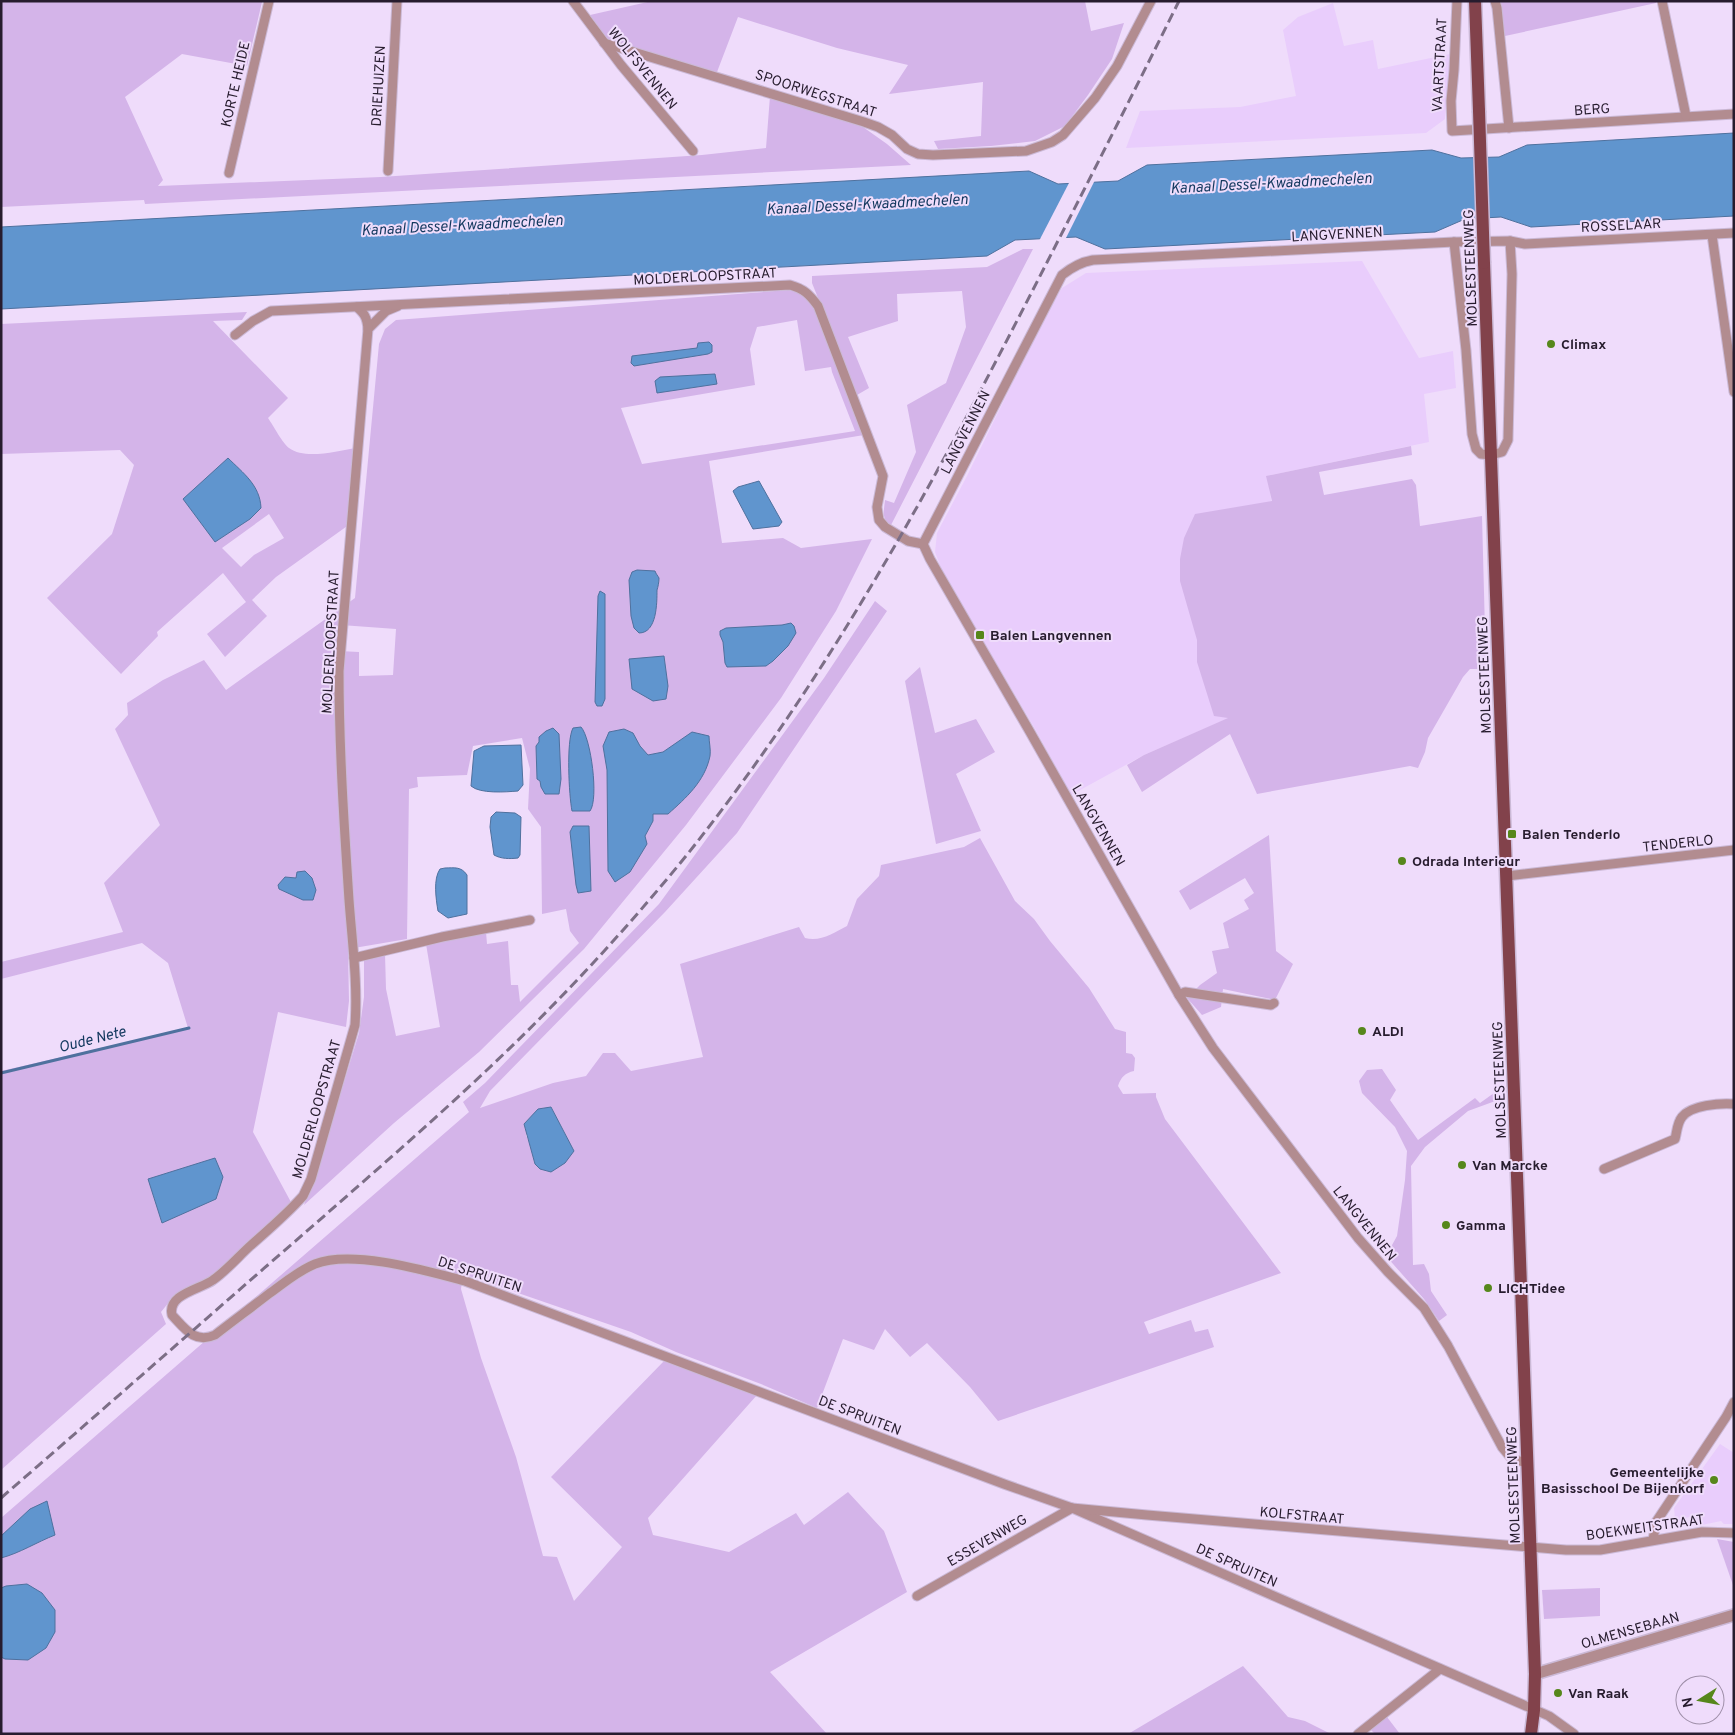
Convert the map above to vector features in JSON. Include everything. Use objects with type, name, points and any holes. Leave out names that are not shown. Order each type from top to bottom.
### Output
[{"type":"main road","name":"MOLSESTEENWEG","points":[[1475,1],[1535,1674],[1531,1734]]},
{"type":"street","name":"KORTE HEIDE","points":[[229,173],[269,1]]},
{"type":"street","name":"DRIEHUIZEN","points":[[388,171],[397,1]]},
{"type":"street","name":"WOLFSVENNEN","points":[[573,1],[621,66],[693,151]]},
{"type":"street","name":"SPOORWEGSTRAAT","points":[[604,43],[864,122],[892,135],[907,149],[918,154],[1026,151],[1052,142],[1064,135],[1095,98],[1116,66],[1151,1]]},
{"type":"street","name":"VAARTSTRAAT","points":[[1452,131],[1450,101],[1454,70],[1457,1]]},
{"type":"street","points":[[1495,1],[1509,128]]},
{"type":"street","points":[[1662,1],[1686,116]]},
{"type":"street","name":"BERG","points":[[1452,131],[1734,114]]},
{"type":"street","name":"ROSSELAAR","points":[[1510,241],[1525,244],[1734,234]]},
{"type":"street","points":[[1712,235],[1734,392]]},
{"type":"street","points":[[1491,455],[1502,452],[1508,440],[1512,274],[1510,241]]},
{"type":"street","name":"LANGVENNEN","points":[[1510,241],[1454,242],[1094,260],[1073,267],[1062,275],[923,544],[1178,995],[1213,1048],[1349,1227],[1388,1272],[1424,1308],[1448,1346],[1502,1447],[1512,1459],[1527,1463]]},
{"type":"street","name":"MOLSESTEENWEG","points":[[1454,242],[1466,350],[1472,434],[1476,449],[1481,454],[1491,455]]},
{"type":"street","name":"MOLDERLOOPSTRAAT","points":[[235,335],[253,321],[272,311],[790,285],[801,288],[808,293],[818,306],[883,476],[877,507],[879,520],[885,527],[908,541],[923,544]]},
{"type":"street","name":"MOLDERLOOPSTRAAT","points":[[179,1323],[172,1315],[172,1305],[187,1292],[213,1280],[298,1202],[308,1188],[354,1025],[356,1010],[354,958],[349,902],[339,712],[339,671],[368,328],[386,311],[398,306]]},
{"type":"street","points":[[357,307],[368,319],[368,328]]},
{"type":"street","name":"TENDERLO","points":[[1507,876],[1734,850]]},
{"type":"street","points":[[354,958],[442,937],[530,920]]},
{"type":"street","points":[[1178,995],[1185,992],[1271,1005],[1274,1003]]},
{"type":"street","points":[[1604,1169],[1676,1140],[1677,1127],[1682,1116],[1688,1112],[1717,1103],[1734,1104]]},
{"type":"street","name":"DE SPRUITEN","points":[[179,1323],[195,1336],[208,1339],[293,1276],[316,1263],[342,1259],[366,1260],[421,1270],[465,1281],[1072,1508],[1549,1716],[1574,1734]]},
{"type":"street","points":[[1653,1540],[1656,1522],[1734,1402]]},
{"type":"street","name":"KOLFSTRAAT","points":[[1072,1508],[1147,1516],[1530,1547]]},
{"type":"street","name":"ESSEVENWEG","points":[[917,1596],[1072,1508]]},
{"type":"street","name":"BOEKWEITSTRAAT","points":[[1530,1547],[1600,1550],[1702,1532],[1734,1533]]},
{"type":"street","name":"OLMENSEBAAN","points":[[1535,1674],[1734,1616]]},
{"type":"street","points":[[1358,1734],[1440,1669]]},
{"type":"shaded area","points":[[1,1],[262,2],[247,66],[182,54],[125,97],[163,180],[158,186],[381,177],[702,155],[766,148],[770,96],[863,127],[887,144],[911,165],[145,204],[144,200],[1,207]]},
{"type":"shaded area","points":[[652,1],[1085,1],[1091,31],[1124,23],[1112,59],[1065,126],[1035,141],[938,149],[934,141],[981,136],[983,82],[889,94],[908,65],[837,48],[738,17],[717,72],[609,41],[590,15]]},
{"type":"shaded area","points":[[1499,1],[1656,1],[1656,3],[1505,36]]},
{"type":"shaded area","points":[[1333,3],[1344,46],[1373,40],[1378,69],[1450,54],[1445,119],[1426,133],[1126,148],[1140,111],[1240,107],[1296,96],[1283,30],[1298,17]]},
{"type":"shaded area","points":[[1023,249],[1033,249],[891,525],[884,517],[885,500],[894,503],[916,452],[907,405],[946,383],[966,327],[962,291],[897,294],[898,321],[848,337],[869,388],[857,395],[812,283],[812,276],[987,267]]},
{"type":"shaded area","points":[[1362,261],[1419,358],[1453,351],[1456,388],[1424,394],[1429,442],[1267,476],[1273,509],[1229,718],[1144,755],[1071,795],[1035,729],[942,571],[935,552],[937,533],[1047,312],[1062,288],[1086,273]]},
{"type":"shaded area","points":[[802,289],[816,312],[864,435],[709,461],[722,543],[783,538],[801,548],[872,539],[836,611],[781,698],[686,825],[584,949],[479,1052],[394,1123],[304,1205],[323,1151],[359,1033],[364,997],[364,960],[385,954],[386,989],[396,1036],[440,1027],[426,944],[486,932],[487,944],[508,941],[511,985],[518,985],[520,1002],[579,943],[570,931],[566,909],[542,914],[541,827],[528,809],[530,769],[522,738],[473,746],[467,775],[417,777],[418,787],[409,789],[407,939],[348,949],[349,1001],[346,1027],[278,1012],[253,1132],[292,1204],[255,1235],[212,1277],[190,1286],[169,1302],[161,1312],[166,1324],[1,1470],[1,1071],[188,1028],[168,963],[142,943],[1,979],[1,962],[123,932],[104,883],[160,825],[115,729],[128,715],[127,703],[163,680],[204,660],[226,690],[355,598],[379,344],[385,329],[396,320]],"holes":[[[797,320],[805,371],[831,367],[855,431],[642,464],[621,408],[755,385],[750,349],[757,327]],[[341,625],[396,629],[393,675],[359,676],[359,652],[339,651]]]},
{"type":"shaded area","points":[[247,312],[242,320],[213,321],[288,398],[268,418],[284,443],[296,452],[312,454],[356,448],[350,524],[276,577],[252,600],[267,616],[225,657],[207,634],[246,602],[223,573],[157,632],[158,636],[121,674],[47,598],[112,534],[134,465],[120,450],[1,454],[1,324]],"holes":[[[269,514],[284,538],[254,555],[241,567],[222,548]]]},
{"type":"shaded area","points":[[1411,446],[1412,455],[1319,472],[1324,495],[1412,479],[1416,485],[1420,526],[1482,516],[1486,669],[1470,669],[1463,677],[1428,738],[1425,752],[1418,768],[1410,766],[1257,794],[1230,734],[1142,792],[1127,765],[1144,755],[1228,718],[1214,716],[1197,662],[1197,640],[1180,581],[1180,559],[1184,538],[1195,514],[1272,501],[1266,476]]},
{"type":"shaded area","points":[[875,601],[887,611],[737,833],[665,912],[490,1091],[480,1108],[553,1083],[586,1076],[603,1053],[615,1053],[631,1071],[703,1057],[680,964],[799,927],[805,938],[816,939],[827,936],[847,926],[857,899],[879,876],[881,865],[964,847],[980,838],[1015,901],[1034,919],[1089,988],[1115,1029],[1126,1032],[1126,1053],[1132,1054],[1135,1058],[1134,1071],[1124,1076],[1118,1086],[1123,1094],[1156,1093],[1165,1119],[1281,1273],[1144,1322],[1149,1334],[1191,1320],[1195,1332],[1208,1329],[1214,1347],[998,1421],[970,1387],[927,1343],[910,1357],[885,1329],[874,1350],[843,1339],[817,1408],[631,1332],[463,1274],[461,1289],[481,1358],[516,1457],[543,1556],[557,1557],[574,1601],[622,1547],[551,1477],[664,1361],[757,1395],[648,1518],[653,1535],[729,1552],[796,1513],[804,1525],[848,1492],[884,1531],[907,1592],[770,1672],[827,1734],[1,1734],[1,1518],[469,1112],[463,1102],[485,1083],[659,904],[824,678]],"holes":[[[551,1107],[574,1151],[535,1164],[532,1149],[526,1135]]]},
{"type":"shaded area","points":[[920,667],[935,733],[976,719],[995,752],[956,774],[981,831],[936,844],[905,681]]},
{"type":"shaded area","points":[[1269,835],[1276,951],[1293,964],[1275,1000],[1223,989],[1221,1007],[1202,1015],[1187,998],[1200,985],[1217,973],[1212,951],[1229,948],[1223,923],[1249,909],[1244,900],[1254,893],[1245,878],[1190,910],[1179,891]]},
{"type":"shaded area","points":[[1382,1069],[1396,1090],[1390,1100],[1418,1140],[1475,1098],[1480,1103],[1494,1093],[1498,1100],[1468,1111],[1425,1147],[1411,1166],[1413,1265],[1424,1264],[1429,1274],[1431,1291],[1447,1315],[1439,1321],[1424,1299],[1386,1256],[1397,1236],[1407,1151],[1395,1127],[1362,1093],[1359,1081],[1367,1070]]},
{"type":"shaded area","name":"Gemeentelijke Basisschool De Bijenkorf","points":[[1720,1444],[1734,1453],[1734,1524],[1724,1524],[1721,1521],[1697,1526],[1694,1516],[1681,1519],[1681,1522],[1675,1519],[1674,1508]]},
{"type":"shaded area","points":[[1717,1539],[1734,1542],[1734,1588]]},
{"type":"shaded area","points":[[1600,1588],[1600,1616],[1544,1619],[1542,1590]]},
{"type":"shaded area","points":[[1243,1666],[1288,1717],[1305,1721],[1331,1734],[1128,1734]]},
{"type":"shaded area","points":[[1387,1717],[1400,1734],[1375,1734],[1370,1729]]},
{"type":"water","name":"Kanaal Dessel-Kwaadmechelen","points":[[1734,133],[1734,216],[1531,227],[1501,217],[1465,219],[1435,232],[1105,249],[1076,237],[1015,240],[987,256],[1,309],[1,227],[1029,171],[1058,184],[1118,181],[1147,165],[1432,150],[1461,158],[1499,157],[1527,145]]},
{"type":"water","points":[[709,342],[712,345],[712,352],[708,354],[634,366],[631,363],[632,356],[697,348],[698,343]]},
{"type":"water","points":[[715,374],[717,384],[657,393],[655,381],[660,377]]},
{"type":"water","points":[[228,458],[245,474],[254,486],[258,493],[261,508],[250,519],[215,542],[183,499]]},
{"type":"water","points":[[759,481],[782,522],[779,526],[753,529],[733,491],[738,487]]},
{"type":"water","points":[[637,570],[655,571],[659,578],[653,623],[645,632],[639,633],[634,628],[631,616],[629,580],[632,572]]},
{"type":"water","points":[[600,591],[605,594],[605,699],[602,706],[597,706],[595,702],[598,596]]},
{"type":"water","points":[[791,623],[796,633],[788,646],[766,666],[727,667],[720,631],[726,628]]},
{"type":"water","points":[[664,656],[668,686],[666,699],[653,701],[632,689],[629,659]]},
{"type":"water","points":[[581,727],[585,733],[591,755],[594,782],[593,804],[590,811],[572,811],[569,782],[569,744],[573,728]]},
{"type":"water","points":[[553,728],[559,734],[561,779],[559,794],[545,794],[540,781],[537,779],[536,746],[539,742],[539,737]]},
{"type":"water","points":[[624,729],[633,733],[640,746],[648,755],[663,752],[692,732],[709,736],[710,754],[704,773],[688,795],[668,814],[653,814],[653,821],[645,836],[647,844],[630,872],[615,882],[608,871],[607,770],[603,746],[609,732]]},
{"type":"water","points":[[521,745],[523,785],[518,791],[487,791],[475,789],[471,786],[474,751],[484,746]]},
{"type":"water","points":[[496,812],[515,813],[521,817],[520,855],[518,858],[494,855],[490,827],[491,817]]},
{"type":"water","points":[[573,826],[589,826],[591,891],[578,893],[570,832]]},
{"type":"water","points":[[440,869],[460,869],[467,875],[467,914],[448,918],[438,911],[436,878]]},
{"type":"water","points":[[305,871],[312,878],[316,890],[313,900],[303,900],[279,889],[278,885],[285,877],[296,878],[297,872]]},
{"type":"water","points":[[551,1107],[574,1151],[565,1163],[551,1172],[540,1169],[535,1164],[524,1124],[538,1109]]},
{"type":"water","points":[[215,1158],[223,1177],[216,1199],[162,1223],[148,1179]]},
{"type":"water","points":[[47,1501],[55,1535],[1,1558],[1,1536],[30,1509]]},
{"type":"water","points":[[27,1584],[42,1593],[55,1610],[55,1632],[46,1648],[28,1660],[5,1659],[1,1657],[1,1588]]},
{"type":"pier","points":[[1095,180],[1065,240],[1039,241],[1070,181]]},
{"type":"waterway","name":"Oude Nete","points":[[1,1073],[189,1028]]},
{"type":"railway","points":[[1,1498],[380,1167],[488,1069],[591,966],[686,856],[738,788],[787,719],[877,576],[1000,354],[1179,1]]},
{"type":"place","name":"Climax","points":[[1551,344]]},
{"type":"place","name":"Balen Langvennen","points":[[980,635]]},
{"type":"place","name":"Balen Tenderlo","points":[[1512,834]]},
{"type":"place","name":"Odrada Interieur","points":[[1402,861]]},
{"type":"place","name":"ALDI","points":[[1362,1031]]},
{"type":"place","name":"Van Marcke","points":[[1462,1165]]},
{"type":"place","name":"Gamma","points":[[1446,1225]]},
{"type":"place","name":"LICHTidee","points":[[1488,1288]]},
{"type":"place","name":"Gemeentelijke Basisschool De Bijenkorf","points":[[1714,1480]]},
{"type":"place","name":"Van Raak","points":[[1558,1693]]}]
